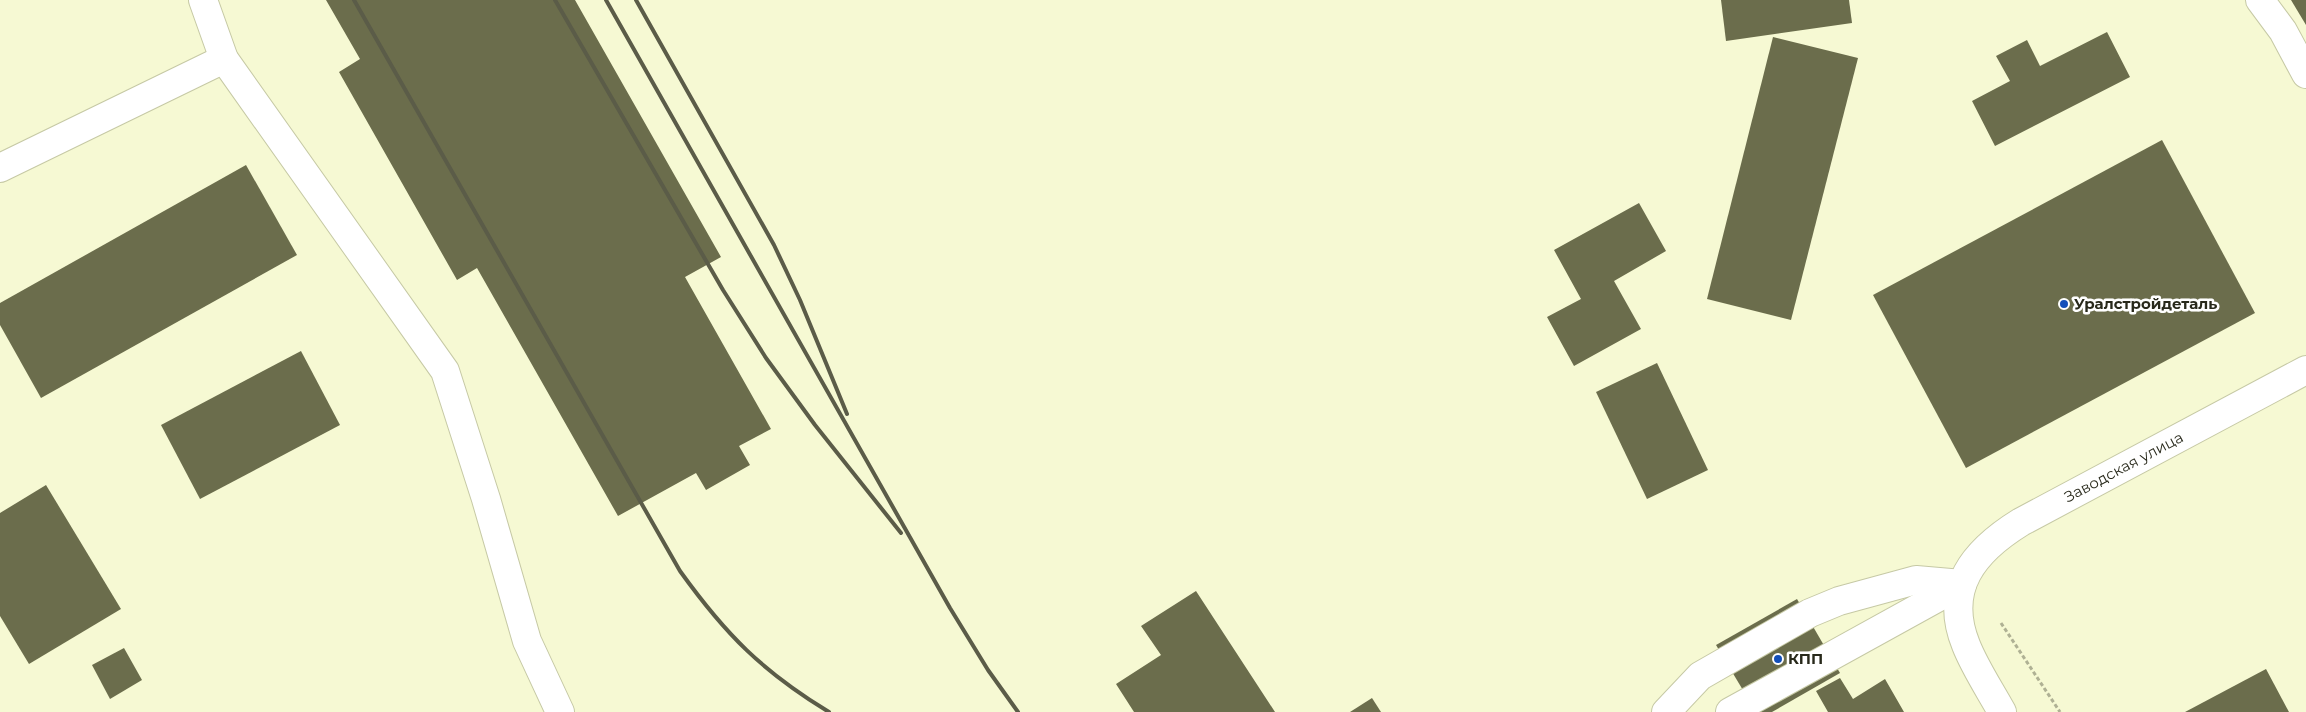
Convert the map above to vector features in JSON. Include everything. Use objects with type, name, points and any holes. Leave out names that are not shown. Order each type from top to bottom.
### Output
[{"type":"main road","points":[[203,0],[224,60],[445,371],[486,499],[527,641],[560,712]]},
{"type":"main road","points":[[2260,0],[2284,31],[2306,74]]},
{"type":"main road","points":[[0,168],[224,60]]},
{"type":"main road","name":"Заводская улица","points":[[2002,712],[1966,645],[1958,612],[1962,584],[1968,569],[1976,558],[2006,531],[2306,370]]},
{"type":"main road","points":[[1666,712],[1686,689],[1714,667],[1810,613],[1839,601],[1916,580],[1962,584]]},
{"type":"main road","points":[[1730,712],[1962,584]]},
{"type":"path","points":[[2001,623],[2060,712]]},
{"type":"building","points":[[326,0],[575,0],[721,257],[685,277],[771,429],[739,446],[750,465],[706,490],[696,473],[618,516],[477,268],[457,280],[339,72],[360,59]]},
{"type":"building","points":[[1721,0],[1849,0],[1852,23],[1726,41]]},
{"type":"building","points":[[2291,0],[2306,0],[2306,25]]},
{"type":"building","points":[[2107,32],[2130,77],[1995,146],[1972,101],[2010,81],[1996,56],[2027,40],[2040,66]]},
{"type":"building","points":[[1773,37],[1858,58],[1791,320],[1707,299]]},
{"type":"building","name":"Уралстройдеталь","points":[[2162,140],[2255,313],[1966,468],[1873,295]]},
{"type":"building","points":[[246,165],[297,255],[41,398],[0,325],[0,303]]},
{"type":"building","points":[[1639,203],[1666,251],[1614,281],[1641,329],[1574,366],[1547,317],[1581,299],[1554,250]]},
{"type":"building","points":[[301,351],[340,425],[200,499],[161,425]]},
{"type":"building","points":[[1657,363],[1708,470],[1647,499],[1596,392]]},
{"type":"building","points":[[46,485],[121,609],[29,664],[0,616],[0,513]]},
{"type":"building","points":[[1196,591],[1275,712],[1134,712],[1116,684],[1161,655],[1141,626]]},
{"type":"building","name":"КПП","points":[[1797,599],[1840,673],[1772,712],[1756,712],[1716,645]]},
{"type":"building","points":[[124,648],[142,680],[110,699],[92,665]]},
{"type":"building","points":[[2266,669],[2289,712],[2185,712]]},
{"type":"building","points":[[1840,678],[1853,699],[1885,679],[1904,712],[1828,712],[1816,691]]},
{"type":"building","points":[[1372,698],[1381,712],[1350,712]]},
{"type":"railway","points":[[354,0],[680,571],[713,614],[747,650],[784,682],[829,712]]},
{"type":"railway","points":[[555,0],[723,290],[766,358],[815,425],[901,533]]},
{"type":"railway","points":[[606,0],[950,608],[988,670],[1018,712]]},
{"type":"railway","points":[[636,0],[774,245],[800,300],[847,414]]},
{"type":"place","name":"Уралстройдеталь","points":[[2064,304]]},
{"type":"place","name":"КПП","points":[[1778,659]]}]
